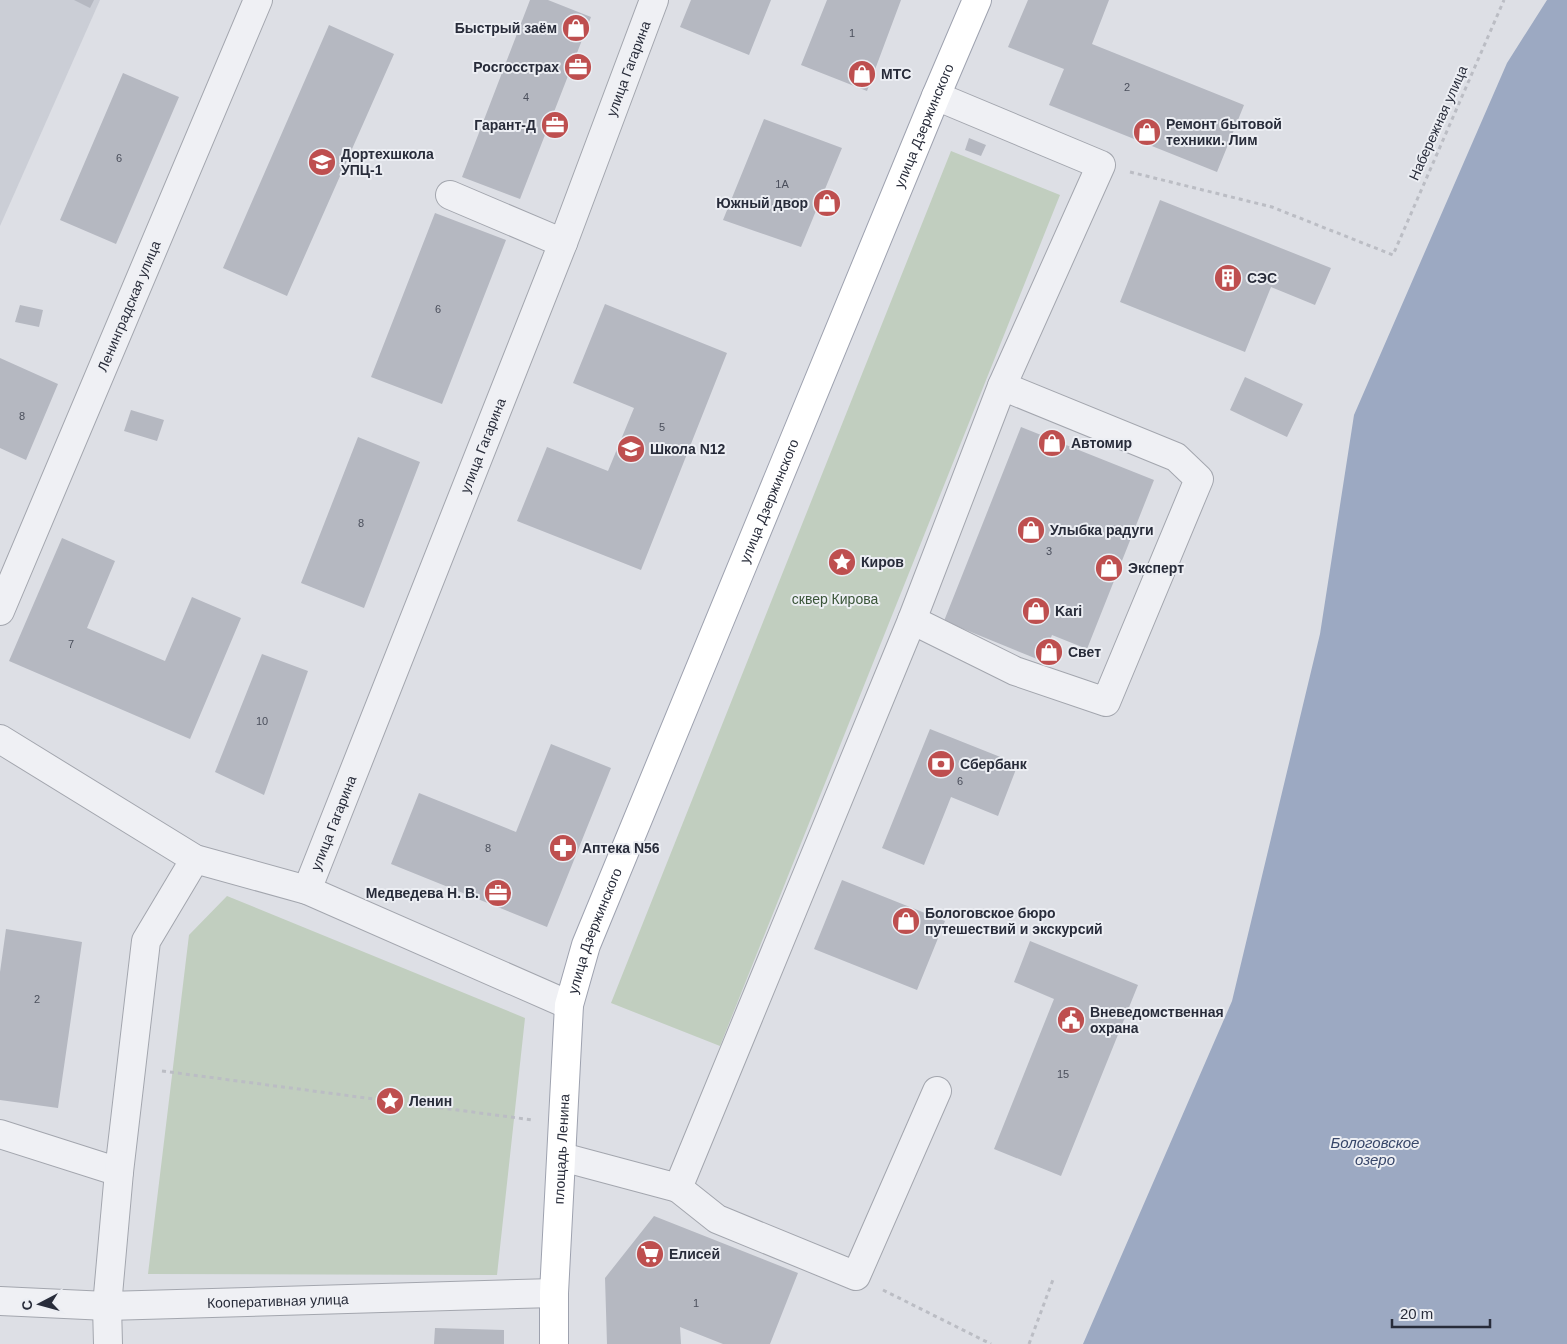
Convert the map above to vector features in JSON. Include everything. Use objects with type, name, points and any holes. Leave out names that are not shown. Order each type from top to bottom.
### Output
[{"type":"main road","name":"улица Дзержинского","points":[[569,1005],[586,945],[936,96],[978,0]]},
{"type":"main road","name":"площадь Ленина","points":[[554,1344],[554,1293],[569,1005]]},
{"type":"street","name":"Ленинградская улица","points":[[0,611],[258,0]]},
{"type":"street","name":"улица Гагарина","points":[[307,890],[563,242],[654,0]]},
{"type":"street","points":[[678,1188],[912,620],[1002,386],[1101,165],[936,96]]},
{"type":"street","points":[[450,195],[563,242]]},
{"type":"street","points":[[912,620],[1015,671],[1106,702],[1199,479],[1176,457],[1002,386]]},
{"type":"street","points":[[0,738],[195,859],[307,890],[569,1005]]},
{"type":"street","points":[[108,1344],[107,1306],[146,941],[195,859]]},
{"type":"street","points":[[562,1157],[678,1188],[718,1219],[856,1276],[937,1090]]},
{"type":"street","points":[[0,1134],[120,1172]]},
{"type":"street","name":"Кооперативная улица","points":[[0,1301],[107,1306],[554,1293]]},
{"type":"path","name":"Набережная улица","points":[[1101,165],[1272,207],[1393,255],[1504,0]]},
{"type":"path","points":[[132,1066],[563,1125]]},
{"type":"path","points":[[856,1276],[991,1344]]},
{"type":"path","points":[[1029,1344],[1054,1277]]},
{"type":"shaded area","points":[[0,0],[100,0],[0,226]]},
{"type":"green space","name":"сквер Кирова","points":[[951,151],[1060,195],[720,1046],[611,1003]]},
{"type":"green space","points":[[227,896],[525,1018],[497,1275],[148,1274],[189,935]]},
{"type":"water","name":"Бологовское озеро","points":[[1547,0],[1567,0],[1567,1344],[1083,1344],[1232,1001],[1320,634],[1354,415],[1507,63]]},
{"type":"building","points":[[74,0],[94,0],[90,8]]},
{"type":"building","points":[[530,0],[548,0],[591,17],[520,199],[462,177]]},
{"type":"building","points":[[691,0],[771,0],[749,55],[680,27]]},
{"type":"building","points":[[827,0],[901,0],[867,91],[801,65]]},
{"type":"building","points":[[1028,0],[1109,0],[1092,44],[1244,105],[1217,172],[1049,105],[1064,69],[1008,47]]},
{"type":"building","points":[[329,25],[394,54],[287,296],[223,268]]},
{"type":"building","points":[[123,73],[179,97],[116,244],[60,220]]},
{"type":"building","points":[[764,119],[842,148],[801,247],[723,220]]},
{"type":"building","points":[[969,138],[986,145],[981,156],[965,150]]},
{"type":"building","name":"СЭС","points":[[1160,200],[1331,268],[1315,305],[1271,287],[1245,352],[1120,302]]},
{"type":"building","points":[[435,213],[506,240],[442,404],[371,377]]},
{"type":"building","points":[[605,304],[727,353],[641,570],[517,521],[547,447],[608,471],[634,408],[573,383]]},
{"type":"building","points":[[20,305],[43,310],[39,327],[15,322]]},
{"type":"building","points":[[0,358],[58,384],[26,460],[0,448]]},
{"type":"building","points":[[1245,377],[1303,404],[1287,437],[1230,410]]},
{"type":"building","points":[[131,410],[164,420],[157,441],[124,431]]},
{"type":"building","points":[[1021,427],[1154,480],[1087,649],[1052,635],[1042,661],[944,621]]},
{"type":"building","points":[[358,437],[420,462],[364,608],[301,583]]},
{"type":"building","points":[[62,538],[115,561],[87,628],[165,661],[192,597],[241,618],[190,739],[9,661]]},
{"type":"building","points":[[262,654],[308,671],[264,795],[215,772]]},
{"type":"building","points":[[930,729],[1018,764],[998,816],[951,797],[924,865],[882,848]]},
{"type":"building","points":[[551,744],[611,768],[547,927],[391,864],[419,793],[516,832]]},
{"type":"building","points":[[842,880],[945,921],[917,990],[814,949]]},
{"type":"building","points":[[6,929],[82,942],[58,1108],[0,1100],[0,972]]},
{"type":"building","points":[[1030,941],[1138,985],[1061,1176],[994,1149],[1054,999],[1014,982]]},
{"type":"building","points":[[654,1216],[798,1273],[770,1344],[723,1344],[680,1327],[681,1344],[607,1344],[605,1278]]},
{"type":"building","points":[[435,1328],[504,1330],[504,1344],[434,1344]]},
{"type":"place","name":"Быстрый заём","points":[[576,28]]},
{"type":"place","name":"Росгосстрах","points":[[578,67]]},
{"type":"place","name":"МТС","points":[[862,74]]},
{"type":"place","name":"Гарант-Д","points":[[555,125]]},
{"type":"place","name":"Ремонт бытовой техники. Лим","points":[[1147,132]]},
{"type":"place","name":"Дортехшкола УПЦ-1","points":[[322,162]]},
{"type":"place","name":"Южный двор","points":[[827,203]]},
{"type":"place","name":"СЭС","points":[[1228,278]]},
{"type":"place","name":"Автомир","points":[[1052,443]]},
{"type":"place","name":"Школа N12","points":[[631,449]]},
{"type":"place","name":"Улыбка радуги","points":[[1031,530]]},
{"type":"place","name":"Киров","points":[[842,562]]},
{"type":"place","name":"Эксперт","points":[[1109,568]]},
{"type":"place","name":"Kari","points":[[1036,611]]},
{"type":"place","name":"Свет","points":[[1049,652]]},
{"type":"place","name":"Сбербанк","points":[[941,764]]},
{"type":"place","name":"Аптека N56","points":[[563,848]]},
{"type":"place","name":"Медведева Н. В.","points":[[498,893]]},
{"type":"place","name":"Бологовское бюро путешествий и экскурсий","points":[[906,921]]},
{"type":"place","name":"Вневедомственная охрана","points":[[1071,1020]]},
{"type":"place","name":"Ленин","points":[[390,1101]]},
{"type":"place","name":"Елисей","points":[[650,1254]]}]
